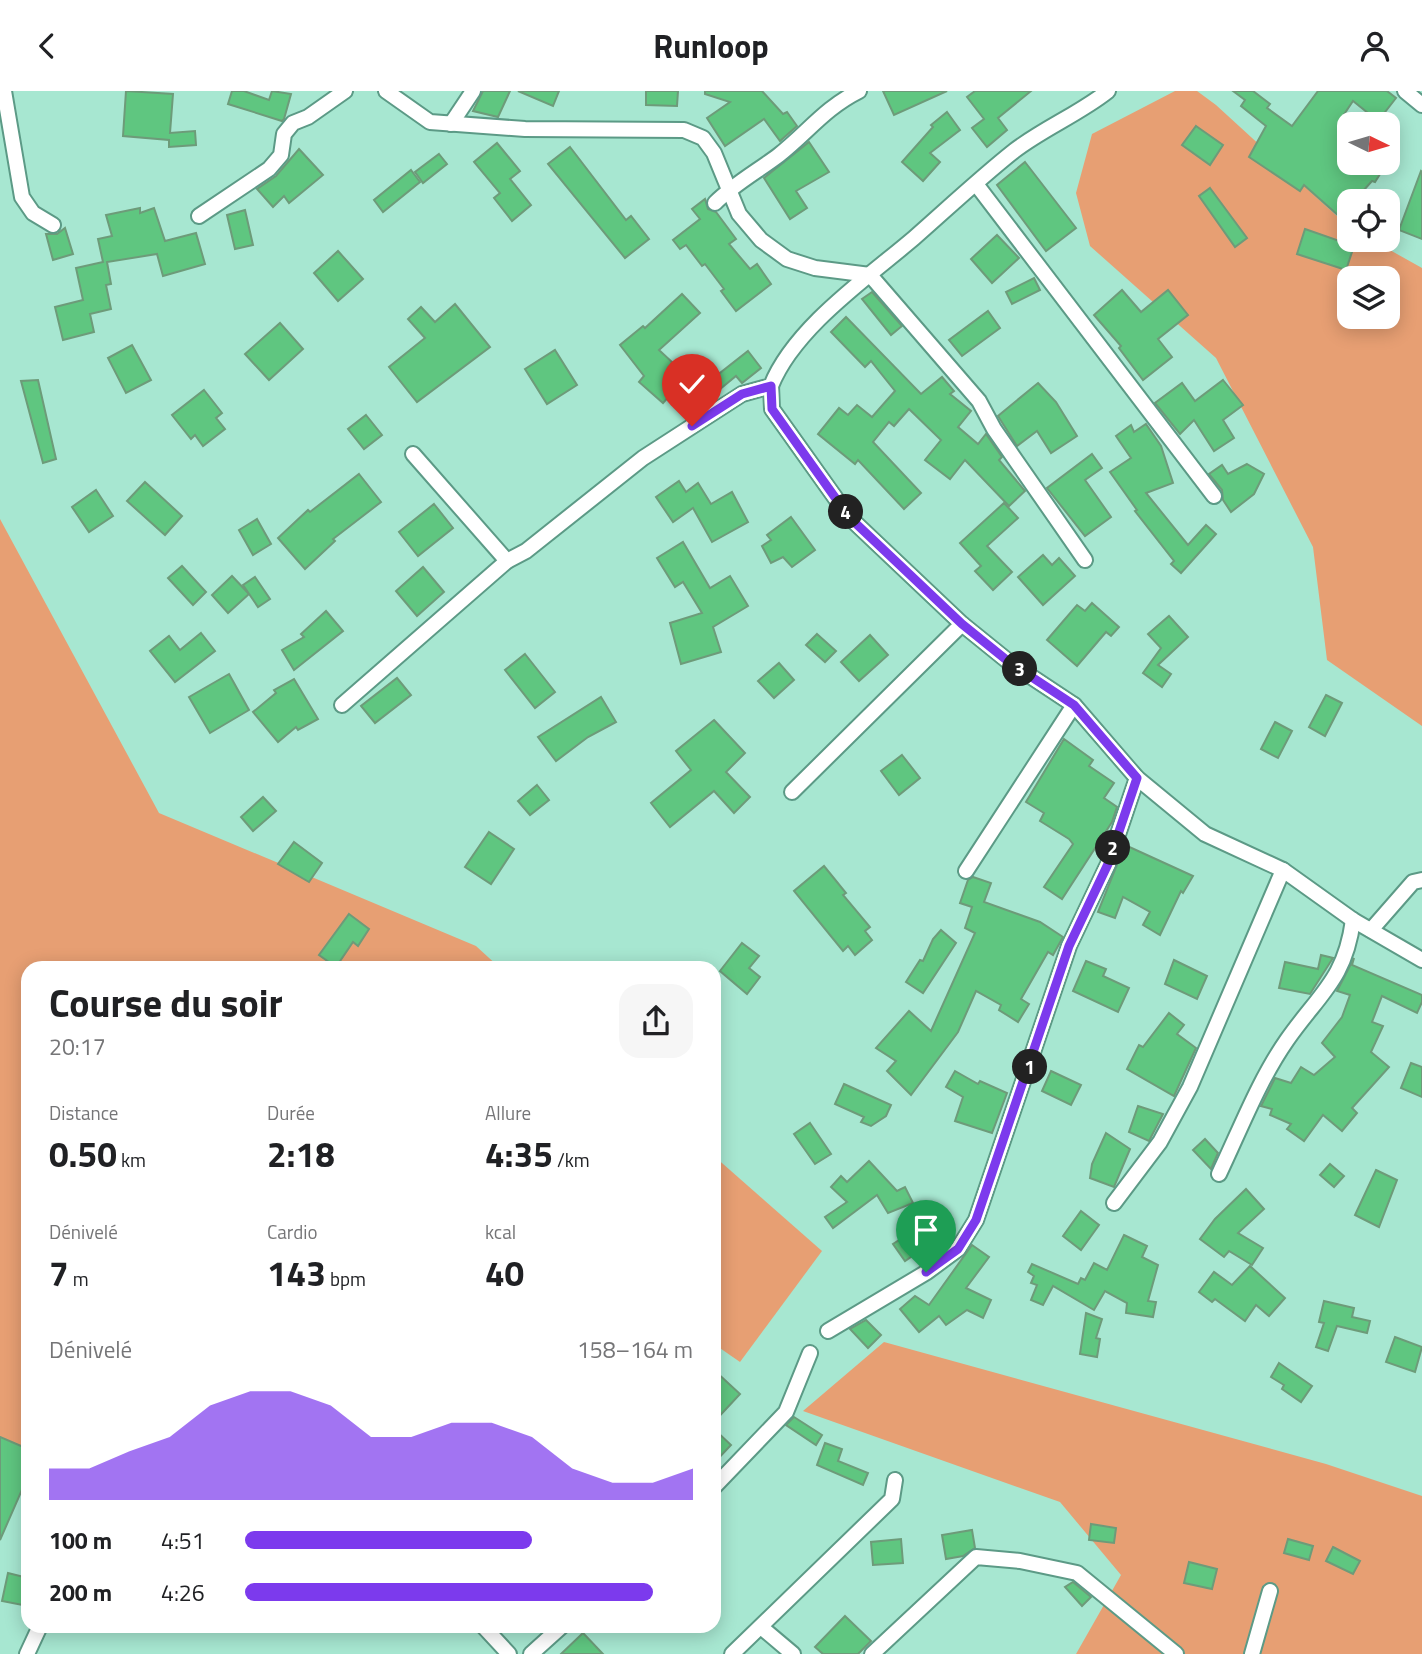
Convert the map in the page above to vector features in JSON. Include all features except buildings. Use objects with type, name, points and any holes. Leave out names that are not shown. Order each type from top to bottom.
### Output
[{"type":"street","points":[[5,91],[22,197],[33,213],[53,225]]},
{"type":"street","points":[[199,216],[269,169],[281,155],[284,134],[293,123],[308,117],[345,91]]},
{"type":"street","points":[[386,91],[430,122],[525,129],[684,130],[703,138],[714,153],[739,214],[754,231],[787,259],[815,268],[870,275],[979,401],[994,429],[1086,560]]},
{"type":"street","points":[[451,124],[473,91]]},
{"type":"street","points":[[715,203],[729,189],[781,153],[835,103],[859,91]]},
{"type":"street","points":[[1108,91],[1085,110],[1016,149],[870,275],[797,345],[771,386],[772,409],[849,517],[962,624],[1009,662],[1074,705],[1137,778],[1205,834],[1283,870],[1353,920],[1422,960]]},
{"type":"street","points":[[1405,91],[1422,106]]},
{"type":"street","points":[[976,184],[1214,496]]},
{"type":"street","points":[[341,705],[507,561],[526,551],[643,458],[742,394],[771,386]]},
{"type":"street","points":[[413,454],[507,561]]},
{"type":"street","points":[[792,792],[962,624]]},
{"type":"street","points":[[966,871],[1074,705]]},
{"type":"street","points":[[828,1331],[926,1272],[958,1249],[976,1220],[1069,946],[1108,864],[1137,778]]},
{"type":"street","points":[[1114,1202],[1160,1142],[1190,1087],[1283,870]]},
{"type":"street","points":[[1371,930],[1413,883],[1422,880]]},
{"type":"street","points":[[1219,1174],[1286,1041],[1333,985],[1349,949],[1353,920]]},
{"type":"street","points":[[721,1480],[786,1412],[810,1353]]},
{"type":"street","points":[[732,1654],[892,1499],[895,1480]]},
{"type":"street","points":[[872,1654],[976,1557],[1020,1561],[1077,1573],[1176,1654]]},
{"type":"street","points":[[1252,1654],[1270,1591]]},
{"type":"street","points":[[761,1627],[793,1654]]},
{"type":"street","points":[[27,1654],[37,1633]]},
{"type":"street","points":[[490,1633],[509,1654]]},
{"type":"street","points":[[531,1654],[554,1633]]},
{"type":"shaded area","points":[[1175,91],[1197,91],[1216,105],[1337,216],[1337,252],[1393,252],[1422,268],[1422,726],[1327,660],[1313,547],[1216,358],[1090,246],[1076,193],[1092,134]]},
{"type":"shaded area","points":[[0,519],[159,813],[476,946],[492,961],[21,961],[21,1482],[0,1475]]},
{"type":"shaded area","points":[[721,1162],[822,1251],[740,1362],[721,1349]]},
{"type":"shaded area","points":[[884,1342],[1326,1464],[1422,1496],[1422,1654],[1076,1654],[1121,1575],[1060,1502],[803,1411]]},
{"type":"route","points":[[692,426],[742,394],[771,386],[772,409],[849,517],[962,624],[1009,662],[1074,705],[1137,778],[1108,864],[1069,946],[1034,1057],[976,1220],[958,1249],[926,1272]]}]
